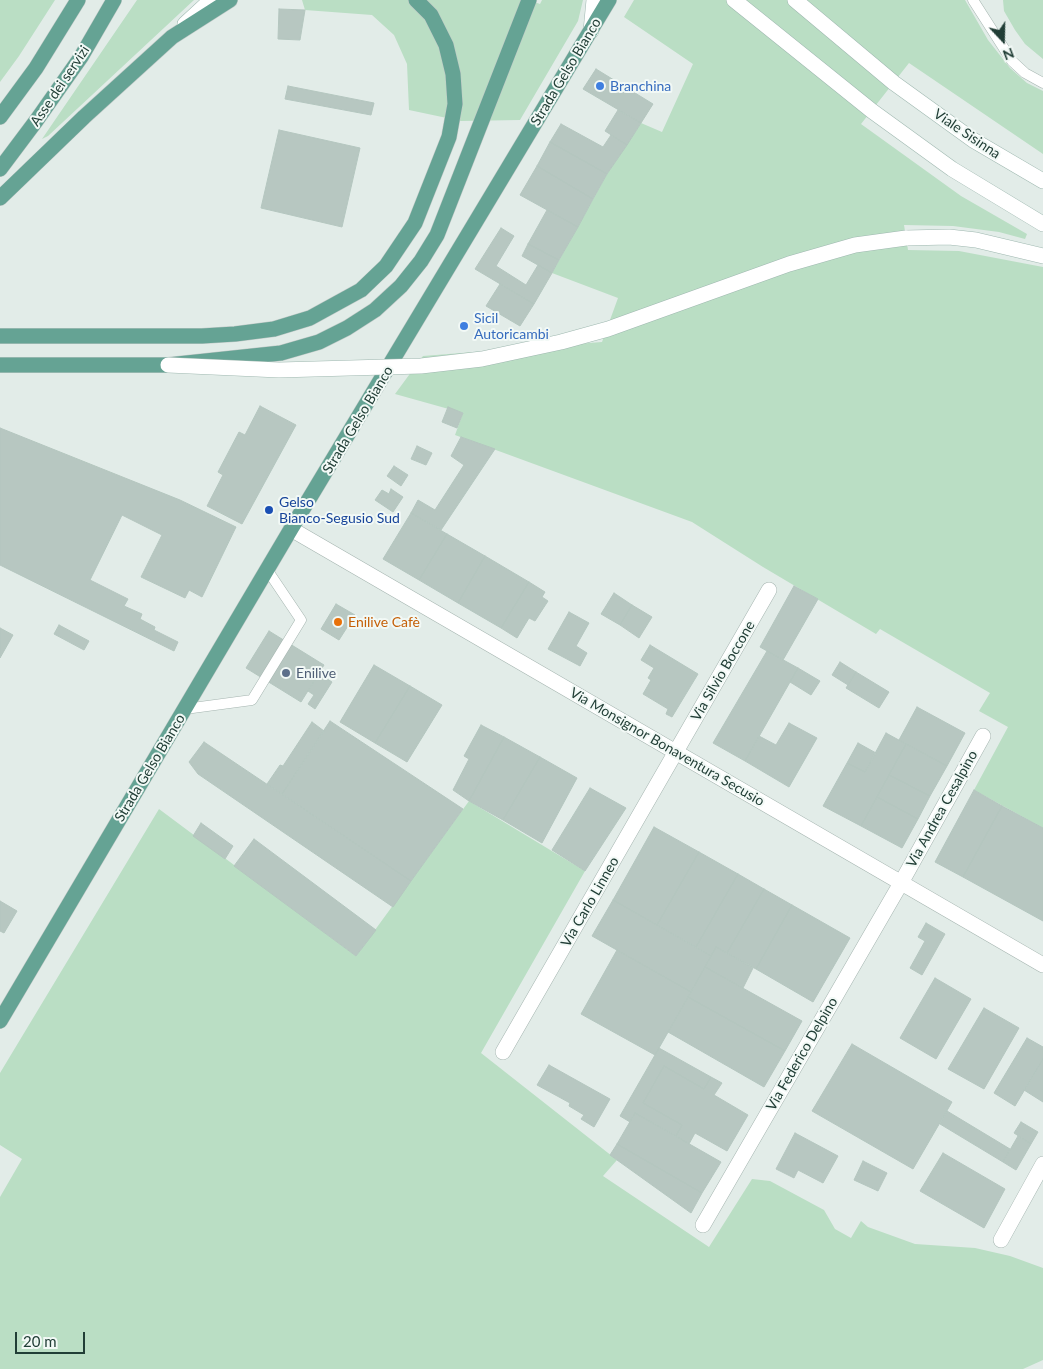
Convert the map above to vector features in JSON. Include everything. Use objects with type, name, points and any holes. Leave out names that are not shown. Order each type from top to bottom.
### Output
[{"type":"main road","points":[[0,116],[36,68],[78,0]]},
{"type":"main road","name":"Asse dei servizi","points":[[0,169],[75,65],[114,0]]},
{"type":"main road","points":[[0,198],[84,117],[172,37],[230,0]]},
{"type":"main road","points":[[0,336],[202,336],[235,334],[274,329],[310,318],[360,290],[386,266],[415,223],[449,137],[455,104],[451,66],[446,44],[430,15],[416,0]]},
{"type":"main road","points":[[0,365],[168,365],[281,353],[319,342],[347,328],[374,310],[401,286],[421,261],[437,235],[529,0]]},
{"type":"main road","name":"Strada Gelso Bianco","points":[[0,1021],[268,571],[291,529],[609,0]]},
{"type":"street","points":[[172,37],[210,0]]},
{"type":"street","points":[[591,31],[594,0]]},
{"type":"street","points":[[734,0],[872,111],[952,169],[1043,224]]},
{"type":"street","name":"Viale Sisinna","points":[[795,0],[894,83],[973,140],[1043,181]]},
{"type":"street","points":[[168,365],[279,370],[421,366],[482,359],[608,329],[808,259],[855,246],[906,238],[949,237],[976,240],[1043,256]]},
{"type":"street","name":"Via Monsignor Bonaventura Secusio","points":[[291,529],[1043,965]]},
{"type":"street","name":"Via Silvio Boccone","points":[[676,752],[770,590]]},
{"type":"street","name":"Via Andrea Cesalpino","points":[[901,882],[983,736]]},
{"type":"street","name":"Via Carlo Linneo","points":[[503,1052],[676,752]]},
{"type":"street","name":"Via Federico Delpino","points":[[703,1225],[901,882]]},
{"type":"street","points":[[1000,1240],[1043,1164]]},
{"type":"lane","points":[[973,0],[1012,61],[1025,73],[1043,83]]},
{"type":"lane","points":[[185,709],[252,700],[302,620],[268,571]]},
{"type":"green space","points":[[0,0],[55,0],[0,82]]},
{"type":"green space","points":[[137,0],[194,0],[48,136],[42,139]]},
{"type":"green space","points":[[302,0],[529,0],[540,4],[542,0],[583,0],[578,21],[520,120],[461,121],[409,110],[407,64],[394,35],[372,15],[305,10]]},
{"type":"green space","points":[[634,0],[965,0],[988,40],[1010,68],[1027,83],[1043,91],[1043,154],[909,63],[861,124],[961,196],[1027,234],[1025,239],[999,232],[953,226],[904,225],[908,250],[959,251],[1043,267],[1043,828],[974,790],[1008,727],[979,711],[990,693],[880,629],[876,634],[763,567],[692,522],[455,435],[463,413],[395,394],[423,356],[602,342],[618,298],[552,273],[607,174],[641,123],[662,132],[693,64],[624,17]]},
{"type":"green space","points":[[1003,0],[1043,0],[1043,59],[1025,44],[1015,30],[1004,11]]},
{"type":"green space","points":[[469,801],[585,871],[481,1053],[617,1160],[603,1176],[709,1247],[752,1179],[770,1181],[824,1210],[835,1229],[851,1238],[861,1221],[868,1227],[915,1244],[975,1248],[1010,1256],[1043,1268],[1043,1360],[1023,1369],[0,1369],[0,1197],[22,1159],[0,1145],[0,1073],[159,809],[356,956]]},
{"type":"building","points":[[279,9],[305,10],[300,40],[278,39]]},
{"type":"building","points":[[596,69],[653,104],[641,123],[583,89]]},
{"type":"building","points":[[288,86],[374,103],[371,115],[285,99]]},
{"type":"building","points":[[618,110],[641,123],[627,145],[605,131]]},
{"type":"building","points":[[561,124],[603,147],[611,135],[627,145],[607,174],[550,142]]},
{"type":"building","points":[[279,130],[360,148],[342,227],[261,208]]},
{"type":"building","points":[[550,142],[607,174],[593,199],[537,166]]},
{"type":"building","points":[[537,166],[593,199],[578,227],[520,195]]},
{"type":"building","points":[[547,210],[578,227],[559,260],[528,244]]},
{"type":"building","points":[[501,228],[514,236],[496,266],[526,285],[538,265],[552,273],[534,304],[475,269]]},
{"type":"building","points":[[528,244],[559,260],[552,273],[522,256]]},
{"type":"building","points":[[500,284],[534,304],[520,326],[486,306]]},
{"type":"building","points":[[260,406],[296,425],[242,524],[207,506],[223,475],[218,472],[239,432],[245,435]]},
{"type":"building","points":[[448,407],[463,413],[457,428],[442,422]]},
{"type":"building","points":[[0,428],[180,500],[236,527],[202,597],[189,590],[185,598],[141,577],[162,535],[122,515],[90,580],[128,599],[124,606],[142,614],[140,619],[155,627],[154,630],[178,642],[174,651],[0,565]]},
{"type":"building","points":[[461,437],[495,449],[441,530],[411,513],[418,500],[435,510],[464,465],[451,456]]},
{"type":"building","points":[[417,446],[432,453],[426,465],[411,459]]},
{"type":"building","points":[[394,466],[408,475],[401,486],[387,476]]},
{"type":"building","points":[[391,489],[403,497],[393,512],[375,500],[382,490],[389,494]]},
{"type":"building","points":[[411,513],[447,534],[419,580],[383,559]]},
{"type":"building","points":[[447,534],[485,556],[458,603],[419,580]]},
{"type":"building","points":[[485,556],[529,582],[501,628],[458,603]]},
{"type":"building","points":[[529,582],[545,592],[542,597],[548,601],[535,621],[529,618],[517,638],[501,628]]},
{"type":"building","points":[[794,586],[818,599],[783,660],[760,647]]},
{"type":"building","points":[[614,593],[632,605],[620,625],[601,614]]},
{"type":"building","name":"Enilive Cafè","points":[[336,604],[355,615],[339,640],[321,629]]},
{"type":"building","points":[[632,605],[652,617],[639,638],[620,625]]},
{"type":"building","points":[[569,612],[589,623],[576,646],[587,653],[580,666],[548,649]]},
{"type":"building","points":[[59,625],[89,641],[84,650],[54,634]]},
{"type":"building","points":[[0,628],[13,635],[0,658]]},
{"type":"building","points":[[269,631],[324,665],[301,702],[246,668]]},
{"type":"building","points":[[650,645],[698,674],[672,717],[666,714],[668,709],[643,694],[651,680],[648,678],[654,668],[641,660]]},
{"type":"building","points":[[767,651],[798,668],[745,761],[713,743]]},
{"type":"building","points":[[840,662],[856,672],[848,685],[832,675]]},
{"type":"building","points":[[374,665],[410,686],[375,743],[340,722]]},
{"type":"building","points":[[798,668],[820,681],[811,695],[790,682]]},
{"type":"building","points":[[856,672],[889,692],[879,708],[846,688]]},
{"type":"building","points":[[319,674],[332,682],[315,709],[308,704],[314,695],[308,691]]},
{"type":"building","points":[[410,686],[442,705],[407,762],[375,743]]},
{"type":"building","points":[[917,707],[965,733],[947,766],[899,740]]},
{"type":"building","points":[[330,721],[463,809],[411,881],[282,794]]},
{"type":"building","points":[[312,722],[324,731],[282,794],[267,784],[280,765],[283,766]]},
{"type":"building","points":[[789,723],[817,738],[789,787],[745,761],[759,736],[776,745]]},
{"type":"building","points":[[481,725],[504,737],[469,801],[453,790],[469,759],[464,756]]},
{"type":"building","points":[[886,733],[906,744],[861,826],[823,806],[847,763],[865,772]]},
{"type":"building","points":[[504,737],[540,757],[503,820],[469,801]]},
{"type":"building","points":[[204,742],[411,881],[393,907],[198,774],[189,762]]},
{"type":"building","points":[[858,743],[876,753],[865,772],[847,763]]},
{"type":"building","points":[[906,744],[947,766],[930,796],[889,775]]},
{"type":"building","points":[[540,757],[577,778],[542,843],[503,820]]},
{"type":"building","points":[[889,775],[930,796],[918,819],[877,797]]},
{"type":"building","points":[[590,788],[626,808],[585,871],[552,850]]},
{"type":"building","points":[[974,790],[1002,806],[963,877],[935,862]]},
{"type":"building","points":[[877,797],[918,819],[902,848],[861,826]]},
{"type":"building","points":[[1002,806],[1043,828],[1043,921],[963,877]]},
{"type":"building","points":[[201,823],[233,846],[225,859],[193,836]]},
{"type":"building","points":[[654,827],[699,852],[657,925],[613,900]]},
{"type":"building","points":[[254,839],[376,930],[356,956],[234,866]]},
{"type":"building","points":[[699,852],[738,874],[696,947],[657,925]]},
{"type":"building","points":[[738,874],[764,889],[727,953],[716,947],[711,956],[696,947]]},
{"type":"building","points":[[764,889],[792,905],[756,969],[727,953]]},
{"type":"building","points":[[613,900],[711,956],[691,992],[592,936]]},
{"type":"building","points":[[0,901],[17,911],[4,933],[0,931]]},
{"type":"building","points":[[792,905],[850,938],[813,1002],[756,969]]},
{"type":"building","points":[[926,923],[945,934],[922,975],[910,968],[925,941],[918,937]]},
{"type":"building","points":[[716,947],[753,968],[743,988],[705,967]]},
{"type":"building","points":[[617,950],[691,992],[655,1055],[581,1014]]},
{"type":"building","points":[[705,967],[802,1021],[785,1051],[688,997]]},
{"type":"building","points":[[935,978],[971,999],[936,1059],[900,1038]]},
{"type":"building","points":[[688,997],[785,1051],[764,1087],[668,1032]]},
{"type":"building","points":[[984,1008],[1019,1028],[984,1089],[948,1069]]},
{"type":"building","points":[[1027,1038],[1043,1047],[1043,1059],[1015,1106],[994,1093]]},
{"type":"building","points":[[852,1044],[952,1102],[913,1169],[812,1111]]},
{"type":"building","points":[[659,1048],[711,1077],[704,1089],[664,1066],[643,1103],[682,1125],[676,1136],[635,1113],[630,1122],[620,1116]]},
{"type":"building","points":[[1043,1059],[1043,1102],[1024,1090]]},
{"type":"building","points":[[549,1065],[610,1099],[594,1127],[581,1119],[584,1115],[569,1106],[570,1103],[537,1085]]},
{"type":"building","points":[[664,1066],[704,1089],[711,1077],[722,1083],[714,1095],[748,1115],[727,1151],[695,1133],[689,1144],[676,1136],[682,1125],[643,1103]]},
{"type":"building","points":[[947,1111],[1010,1149],[1003,1162],[940,1124]]},
{"type":"building","points":[[635,1113],[721,1162],[702,1193],[617,1144]]},
{"type":"building","points":[[1021,1122],[1038,1132],[1031,1144],[1014,1133]]},
{"type":"building","points":[[795,1133],[838,1156],[823,1183],[798,1170],[794,1178],[776,1169]]},
{"type":"building","points":[[1018,1136],[1031,1144],[1016,1170],[1003,1162]]},
{"type":"building","points":[[617,1144],[702,1193],[691,1213],[610,1155]]},
{"type":"building","points":[[943,1153],[1005,1189],[984,1228],[920,1191]]},
{"type":"building","points":[[863,1161],[887,1173],[878,1191],[854,1180]]},
{"type":"place","name":"Branchina","points":[[600,86]]},
{"type":"place","name":"Sicil Autoricambi","points":[[464,326]]},
{"type":"place","name":"Gelso Bianco-Segusio Sud","points":[[269,510]]},
{"type":"place","name":"Enilive Cafè","points":[[338,622]]},
{"type":"place","name":"Enilive","points":[[286,673]]}]
